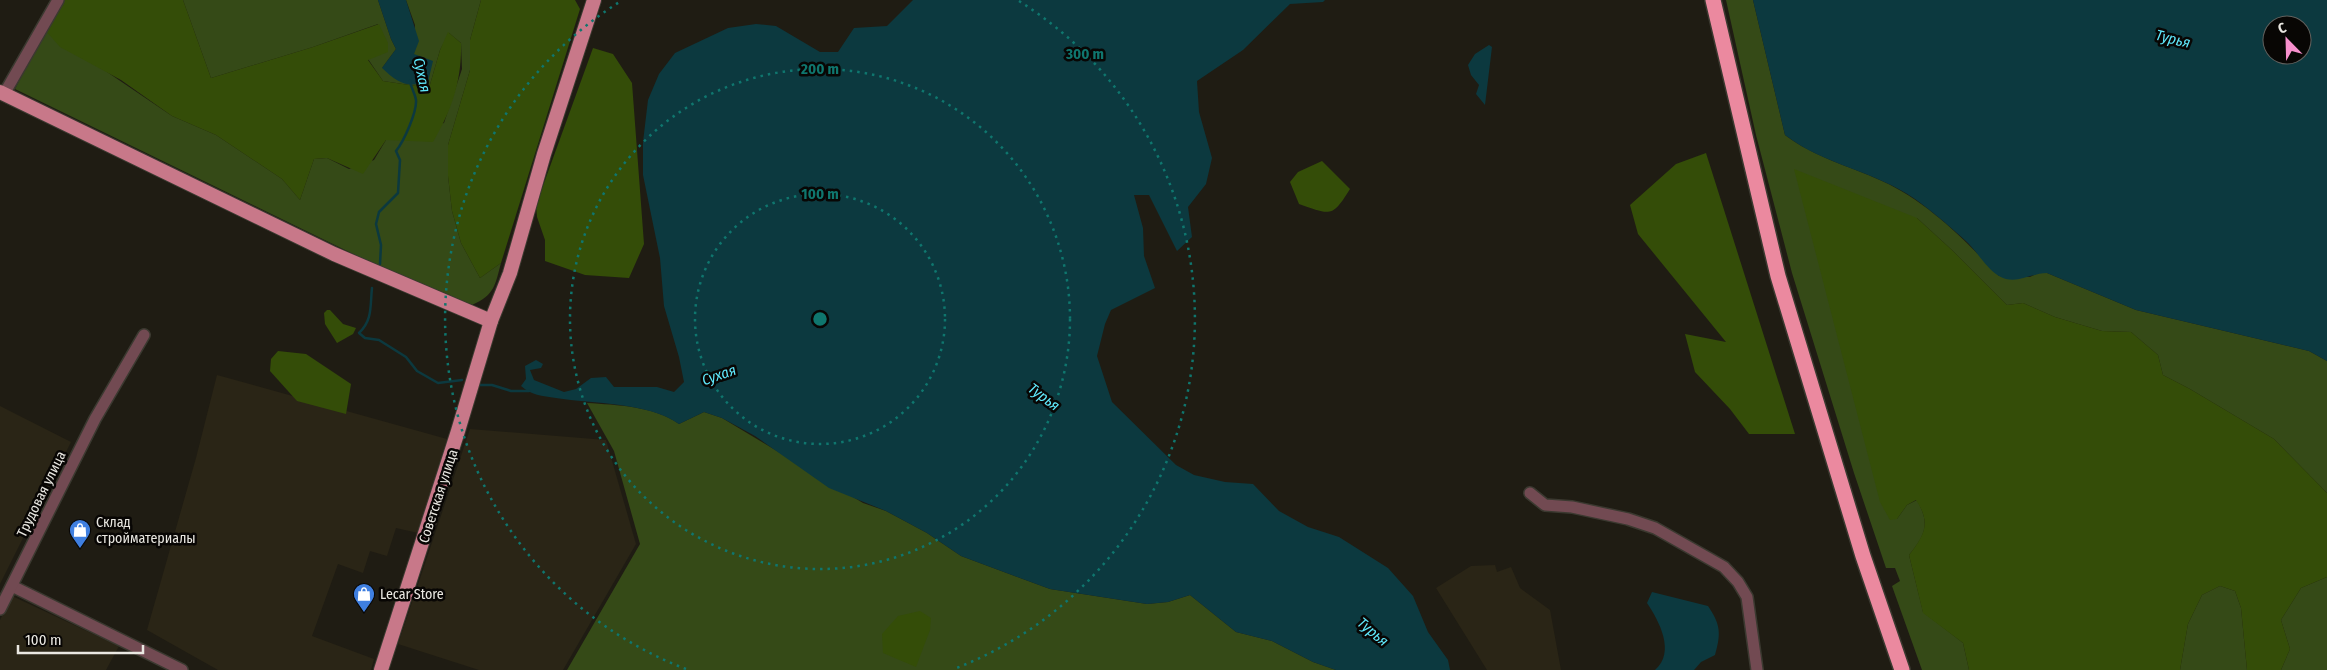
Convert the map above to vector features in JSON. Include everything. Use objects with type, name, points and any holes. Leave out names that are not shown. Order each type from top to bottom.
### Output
[{"type":"highway","points":[[1713,0],[1778,276],[1858,539],[1902,670]]},
{"type":"main road","name":"Советская улица","points":[[381,670],[458,431],[491,321],[510,272],[544,154],[591,4]]},
{"type":"main road","points":[[2,93],[334,254],[491,321]]},
{"type":"street","points":[[2,93],[58,0]]},
{"type":"street","name":"Трудовая улица","points":[[0,609],[95,419],[144,334]]},
{"type":"street","points":[[1530,493],[1545,505],[1582,509],[1655,528],[1724,567],[1738,582],[1747,597],[1757,670]]},
{"type":"street","points":[[12,586],[182,670]]},
{"type":"shaded area","points":[[217,375],[447,439],[418,533],[396,528],[387,556],[370,551],[363,573],[338,564],[312,636],[374,659],[371,670],[218,670],[147,630],[196,458]]},
{"type":"shaded area","points":[[0,406],[71,442],[0,584]]},
{"type":"shaded area","points":[[470,429],[606,440],[636,544],[563,670],[479,670],[398,644]]},
{"type":"shaded area","points":[[1495,565],[1497,572],[1511,567],[1520,588],[1550,610],[1561,670],[1487,670],[1436,588],[1471,566]]},
{"type":"shaded area","points":[[12,596],[119,646],[106,670],[0,670],[0,620]]},
{"type":"green space","points":[[64,0],[183,0],[211,78],[313,47],[379,24],[388,43],[388,52],[368,60],[383,81],[429,88],[440,50],[448,32],[461,43],[458,82],[446,118],[433,142],[386,140],[363,174],[327,158],[314,159],[300,200],[282,179],[216,135],[172,116],[121,80],[60,47],[45,30]]},
{"type":"green space","points":[[183,0],[378,0],[396,49],[382,68],[414,54],[415,25],[406,0],[481,0],[470,40],[470,70],[448,145],[448,176],[452,211],[461,243],[480,278],[501,263],[490,293],[472,305],[382,268],[15,89],[45,30],[172,116],[216,135],[282,179],[300,200],[314,159],[327,158],[349,169],[374,160],[386,140],[444,123],[462,69],[461,43],[449,33],[440,50],[429,88],[383,81],[368,59],[378,24],[313,47],[211,78]]},
{"type":"green space","points":[[481,0],[575,0],[580,9],[501,263],[480,278],[461,243],[452,211],[448,176],[448,145],[470,70],[470,40]]},
{"type":"green space","points":[[1726,0],[1753,0],[1785,135],[1796,143],[1832,161],[1882,181],[1915,200],[1945,223],[1999,276],[2030,277],[2038,273],[2047,273],[2136,310],[2309,351],[2327,361],[2327,493],[2274,439],[2163,375],[2158,355],[2131,332],[2102,331],[2055,317],[2023,303],[2007,305],[1917,218],[1897,519],[1907,505],[1917,500],[1924,516],[1924,529],[1919,541],[1909,555],[1923,612],[1963,643],[1969,670],[1922,670],[1892,586],[1900,581],[1895,568],[1886,568],[1854,473],[1792,273],[1756,135]]},
{"type":"green space","points":[[593,48],[613,54],[632,83],[644,244],[629,278],[585,275],[545,261],[545,240],[537,217],[536,205]]},
{"type":"green space","points":[[1706,153],[1795,434],[1749,434],[1730,409],[1695,372],[1685,334],[1726,342],[1638,234],[1630,205],[1676,164]]},
{"type":"green space","points":[[1322,161],[1350,189],[1339,205],[1330,212],[1299,204],[1290,182],[1298,172]]},
{"type":"green space","points":[[1794,169],[1917,218],[2007,305],[2023,303],[2055,317],[2102,331],[2131,332],[2158,355],[2163,375],[2274,439],[2327,493],[2327,577],[2301,588],[2281,620],[2290,649],[2281,670],[2247,670],[2241,608],[2235,591],[2220,586],[2202,595],[2188,624],[2180,670],[1969,670],[1963,643],[1923,613],[1909,555],[1919,541],[1924,528],[1925,522],[1921,508],[1916,500],[1907,505],[1897,519],[1890,520],[1880,502]]},
{"type":"green space","points":[[330,310],[343,324],[356,328],[353,334],[337,343],[325,324],[324,313]]},
{"type":"green space","points":[[278,351],[306,354],[351,384],[346,414],[297,401],[270,371],[271,359]]},
{"type":"green space","points":[[587,403],[647,410],[658,413],[679,424],[704,412],[722,418],[863,503],[886,511],[927,533],[961,556],[1050,589],[1147,604],[1168,602],[1190,595],[1236,632],[1272,641],[1313,662],[1336,670],[567,670],[640,544],[614,451]]},
{"type":"green space","points":[[2327,577],[2327,670],[2281,670],[2290,649],[2281,620],[2301,588]]},
{"type":"green space","points":[[2220,586],[2235,591],[2241,608],[2247,670],[2180,670],[2188,624],[2202,595]]},
{"type":"green space","points":[[920,611],[931,618],[930,630],[916,667],[883,653],[882,634],[898,616]]},
{"type":"water","points":[[378,0],[406,0],[419,41],[414,54],[433,61],[428,82],[420,84],[403,83],[382,68],[396,49]]},
{"type":"water","name":"Турья","points":[[913,0],[1325,0],[1323,2],[1290,4],[1243,50],[1197,81],[1199,112],[1212,158],[1206,184],[1188,207],[1192,237],[1177,251],[1149,195],[1134,195],[1143,228],[1144,256],[1155,288],[1111,310],[1105,324],[1097,356],[1112,402],[1176,465],[1194,475],[1225,482],[1253,484],[1279,511],[1308,527],[1339,537],[1388,568],[1413,596],[1428,632],[1448,660],[1450,670],[1336,670],[1313,662],[1272,641],[1236,632],[1190,595],[1168,602],[1147,604],[1050,589],[961,556],[927,533],[886,511],[829,488],[755,436],[722,418],[704,412],[679,424],[666,417],[636,408],[541,396],[521,386],[526,379],[525,366],[536,360],[543,364],[541,368],[530,370],[534,380],[564,392],[576,389],[591,378],[606,377],[614,387],[657,387],[674,392],[684,382],[679,357],[664,306],[660,258],[643,175],[643,142],[648,100],[659,74],[675,53],[728,28],[756,24],[776,26],[820,52],[838,52],[854,28],[887,26]]},
{"type":"water","name":"Турья","points":[[1753,0],[2327,0],[2327,361],[2309,351],[2136,310],[2047,273],[2011,280],[2005,279],[1995,273],[1968,243],[1942,220],[1900,189],[1816,154],[1785,135]]},
{"type":"water","points":[[1489,45],[1492,47],[1485,105],[1476,94],[1479,85],[1471,75],[1468,65],[1475,54]]},
{"type":"water","points":[[1652,592],[1708,606],[1718,624],[1719,630],[1715,655],[1701,662],[1694,670],[1655,670],[1661,663],[1665,646],[1660,627],[1647,603]]},
{"type":"waterway","name":"Сухая","points":[[380,264],[381,245],[376,224],[379,212],[398,193],[400,160],[396,151],[403,140],[416,105],[410,81]]},
{"type":"waterway","name":"Сухая","points":[[372,288],[369,318],[359,333],[365,338],[379,340],[406,357],[417,371],[438,383],[462,380]]},
{"type":"waterway","name":"Сухая","points":[[480,385],[492,385],[511,391],[529,391]]},
{"type":"place","name":"Склад стройматериалы","points":[[80,549]]},
{"type":"place","name":"Lecar Store","points":[[364,613]]}]
